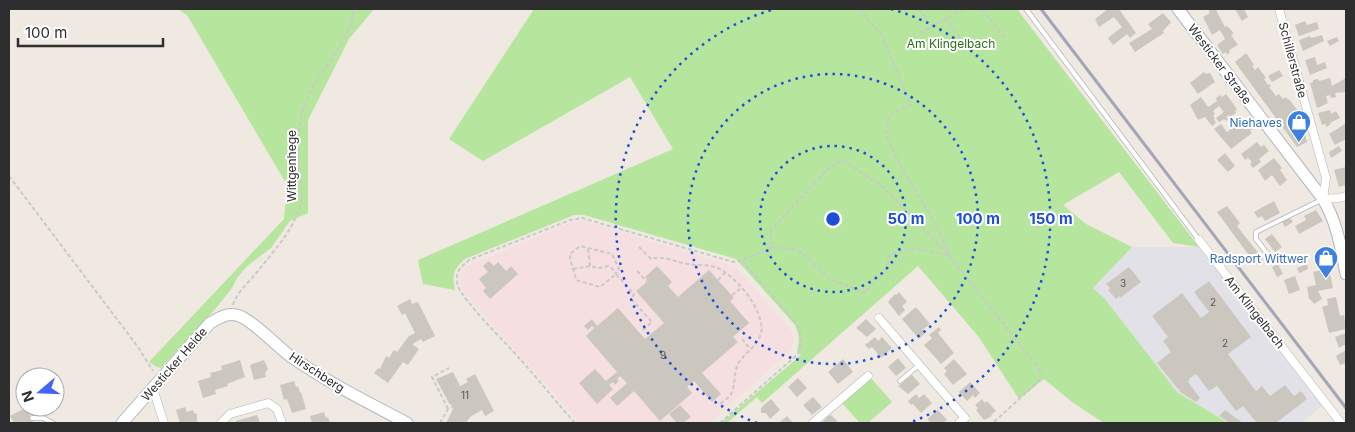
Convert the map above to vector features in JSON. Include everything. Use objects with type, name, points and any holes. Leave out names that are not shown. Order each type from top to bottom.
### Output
[{"type":"street","name":"Westicker Straße","points":[[1178,9],[1323,199],[1338,231],[1346,274]]},
{"type":"street","name":"Schillerstraße","points":[[1279,9],[1326,178],[1323,199]]},
{"type":"street","points":[[1323,199],[1346,196]]},
{"type":"street","name":"Am Klingelbach","points":[[1200,240],[1341,423]]},
{"type":"street","name":"Westicker Heide","points":[[122,423],[210,323],[221,316],[232,314]]},
{"type":"street","name":"Hirschberg","points":[[232,314],[242,317],[290,355],[335,386],[407,423]]},
{"type":"street","points":[[879,318],[965,418],[959,423]]},
{"type":"street","points":[[813,423],[868,376]]},
{"type":"street","points":[[156,385],[164,423]]},
{"type":"street","points":[[222,423],[230,414],[268,403],[277,409],[282,423]]},
{"type":"lane","name":"Am Klingelbach","points":[[1026,9],[1200,240]]},
{"type":"lane","points":[[1273,261],[1256,239],[1256,232],[1323,199]]},
{"type":"lane","points":[[900,381],[919,365]]},
{"type":"lane","points":[[32,418],[43,418],[53,423]]},
{"type":"path","name":"Wittgenhege","points":[[232,314],[233,302],[240,291],[265,262],[298,215],[302,202],[298,144],[299,125],[303,108],[312,86],[348,30],[353,18],[354,9]]},
{"type":"path","points":[[861,9],[881,34],[911,105],[898,108],[889,117],[885,134],[900,166],[940,233],[949,255]]},
{"type":"path","points":[[919,9],[932,26]]},
{"type":"path","points":[[920,33],[964,9]]},
{"type":"path","points":[[982,9],[1005,39]]},
{"type":"path","points":[[946,19],[963,42]]},
{"type":"path","points":[[772,248],[770,231],[827,170],[842,160],[882,186],[949,255],[1039,369],[1041,380],[993,423]]},
{"type":"path","points":[[9,176],[138,347],[156,385]]},
{"type":"path","points":[[575,423],[522,360],[472,307],[458,288],[456,276],[460,267],[469,260],[570,220],[582,218],[733,262],[772,248],[796,250],[806,256],[830,279],[865,293],[887,268],[890,256],[912,248],[949,255]]},
{"type":"path","points":[[580,246],[612,254],[620,269],[600,288],[576,280],[573,269],[570,254],[580,246]]},
{"type":"path","points":[[639,247],[651,259],[672,259],[688,264],[716,267],[725,273],[754,304],[761,318],[761,333],[750,350],[738,363],[731,394],[720,404]]},
{"type":"path","points":[[588,248],[590,266]]},
{"type":"path","points":[[720,423],[798,354],[801,341],[801,334],[797,325],[742,260]]},
{"type":"path","points":[[573,269],[590,266],[600,268],[611,267],[634,294],[631,299],[652,322],[642,330]]},
{"type":"path","points":[[637,271],[647,282]]},
{"type":"path","points":[[718,280],[725,273]]},
{"type":"path","points":[[732,295],[740,288]]},
{"type":"path","points":[[742,340],[750,350]]},
{"type":"path","points":[[448,409],[432,377],[449,368]]},
{"type":"path","points":[[440,423],[448,409],[452,407]]},
{"type":"shaded area","points":[[580,220],[735,266],[789,328],[794,337],[789,352],[709,423],[580,423],[463,291],[459,277],[465,267]]},
{"type":"shaded area","points":[[1132,247],[1199,247],[1322,406],[1301,423],[1228,423],[1177,392],[1105,299],[1092,288]]},
{"type":"green space","points":[[178,9],[374,9],[349,39],[308,120],[308,213],[290,221],[271,248],[247,266],[216,308],[161,368],[149,362],[284,219],[287,185],[187,15]]},
{"type":"green space","points":[[534,9],[1017,9],[1199,247],[1173,243],[1119,172],[1063,205],[1086,224],[1132,247],[1093,288],[1105,299],[1177,392],[1228,423],[1104,423],[1072,402],[1044,379],[1019,399],[978,336],[918,266],[762,403],[757,397],[727,423],[721,423],[801,355],[797,350],[799,337],[795,325],[736,259],[584,215],[574,215],[465,259],[454,273],[455,290],[423,284],[418,260],[673,149],[630,77],[483,161],[449,139]]},
{"type":"green space","points":[[871,378],[892,402],[868,423],[860,423],[842,403]]},
{"type":"building","points":[[1108,9],[1119,9],[1136,33],[1130,38],[1127,34],[1113,45],[1108,38],[1122,27],[1114,17],[1099,27],[1095,19]]},
{"type":"building","points":[[1208,9],[1218,9],[1216,10],[1225,27],[1227,26],[1234,33],[1231,35],[1238,45],[1229,50],[1230,52],[1227,55],[1226,52],[1223,54],[1217,45],[1225,39],[1220,30],[1212,35],[1203,17],[1210,13]]},
{"type":"building","points":[[1235,9],[1244,9],[1248,17],[1242,21]]},
{"type":"building","points":[[1163,13],[1171,22],[1163,31],[1164,33],[1135,52],[1129,43],[1152,29],[1148,24]]},
{"type":"building","points":[[1305,21],[1307,25],[1317,22],[1319,29],[1299,36],[1295,25]]},
{"type":"building","points":[[1322,35],[1324,41],[1303,51],[1299,40],[1310,36],[1311,38]]},
{"type":"building","points":[[1337,37],[1339,41],[1330,46],[1327,41]]},
{"type":"building","points":[[1247,54],[1254,65],[1252,66],[1255,70],[1258,67],[1276,96],[1279,94],[1283,99],[1286,97],[1289,99],[1301,115],[1307,142],[1297,147],[1235,62]]},
{"type":"building","points":[[1315,57],[1317,65],[1325,62],[1327,68],[1310,75],[1305,60]]},
{"type":"building","points":[[1279,70],[1283,76],[1272,82],[1268,76]]},
{"type":"building","points":[[1204,72],[1206,74],[1210,73],[1215,82],[1198,94],[1190,83]]},
{"type":"building","points":[[1330,78],[1332,86],[1346,78],[1346,92],[1335,93],[1336,97],[1331,98],[1330,95],[1326,96],[1328,103],[1317,108],[1310,83],[1313,80],[1318,79],[1319,81]]},
{"type":"building","points":[[1226,94],[1237,109],[1236,113],[1226,117],[1228,119],[1226,121],[1224,119],[1219,122],[1216,118],[1224,112],[1219,106],[1213,111],[1216,123],[1212,126],[1205,117],[1198,120],[1190,105],[1201,97],[1208,107],[1217,101],[1216,98],[1220,95],[1222,97]]},
{"type":"building","points":[[1330,110],[1331,114],[1336,111],[1340,118],[1326,127],[1326,124],[1322,125],[1318,113]]},
{"type":"building","points":[[1244,118],[1252,129],[1250,131],[1252,133],[1231,149],[1214,129],[1221,124],[1227,132]]},
{"type":"building","points":[[1345,124],[1346,139],[1335,145],[1329,134]]},
{"type":"building","points":[[1257,142],[1261,147],[1264,145],[1269,151],[1259,159],[1261,162],[1253,168],[1250,164],[1252,162],[1248,158],[1245,160],[1241,154]]},
{"type":"building","points":[[1339,146],[1342,151],[1331,158],[1329,152]]},
{"type":"building","points":[[1225,153],[1235,166],[1228,172],[1217,160]]},
{"type":"building","points":[[1274,158],[1282,168],[1280,170],[1287,180],[1280,186],[1272,175],[1265,181],[1258,170]]},
{"type":"building","points":[[1346,167],[1346,185],[1339,187],[1334,170]]},
{"type":"building","points":[[1274,201],[1280,213],[1265,221],[1262,216],[1258,218],[1254,212]]},
{"type":"building","points":[[1227,206],[1240,223],[1237,226],[1263,259],[1256,265],[1217,212]]},
{"type":"building","points":[[1316,210],[1323,221],[1299,234],[1295,226],[1306,220],[1304,216]]},
{"type":"building","points":[[1290,218],[1293,222],[1285,227],[1282,222]]},
{"type":"building","points":[[1272,234],[1282,247],[1275,252],[1265,239]]},
{"type":"building","points":[[489,261],[494,266],[498,262],[506,271],[511,266],[518,274],[490,299],[483,291],[486,288],[479,279],[488,272],[483,266]]},
{"type":"building","points":[[1278,264],[1283,274],[1277,277],[1272,267]]},
{"type":"building","points":[[1307,264],[1308,269],[1299,273],[1297,268]]},
{"type":"building","points":[[657,266],[672,282],[668,286],[678,297],[709,270],[734,298],[730,301],[749,323],[733,337],[738,342],[702,373],[721,394],[712,402],[694,381],[687,387],[692,393],[660,421],[634,391],[617,406],[610,398],[627,383],[620,376],[617,379],[619,381],[615,385],[613,382],[609,385],[613,389],[597,404],[579,383],[595,369],[606,381],[617,372],[586,336],[594,328],[592,326],[588,330],[584,326],[592,319],[597,326],[618,308],[645,339],[664,323],[636,291],[648,281],[645,277]]},
{"type":"building","points":[[1129,267],[1141,282],[1116,299],[1108,290],[1110,288],[1106,284]]},
{"type":"building","points":[[1329,268],[1333,288],[1318,291],[1322,299],[1314,304],[1309,299],[1307,287],[1316,285],[1313,272]]},
{"type":"building","points":[[1295,276],[1300,290],[1289,294],[1284,280]]},
{"type":"building","points":[[1209,281],[1251,337],[1228,354],[1256,391],[1262,386],[1270,396],[1285,385],[1294,396],[1301,391],[1307,399],[1276,423],[1257,423],[1243,406],[1236,411],[1217,386],[1209,391],[1196,374],[1188,382],[1200,398],[1196,402],[1179,391],[1185,385],[1179,390],[1157,363],[1171,352],[1163,341],[1168,337],[1152,316],[1182,293],[1201,318],[1209,312],[1194,292]]},
{"type":"building","points":[[899,292],[907,302],[902,306],[905,310],[899,316],[888,302]]},
{"type":"building","points":[[1336,297],[1340,316],[1344,315],[1346,329],[1329,333],[1322,307],[1328,305],[1327,299]]},
{"type":"building","points":[[410,299],[412,304],[418,302],[435,336],[423,342],[421,339],[414,343],[413,345],[419,349],[408,365],[403,362],[388,383],[374,373],[378,368],[380,369],[386,356],[389,358],[394,350],[397,352],[409,336],[415,333],[405,313],[402,315],[397,306]]},
{"type":"building","points":[[916,307],[930,324],[922,330],[925,333],[919,339],[902,319]]},
{"type":"building","points":[[866,319],[876,329],[867,337],[856,328]]},
{"type":"building","points":[[939,327],[941,330],[938,333],[954,353],[941,364],[924,345],[932,338],[929,335]]},
{"type":"building","points":[[1346,333],[1346,344],[1339,348],[1335,337]]},
{"type":"building","points":[[875,337],[878,341],[882,337],[892,348],[881,358],[872,347],[869,349],[865,345]]},
{"type":"building","points":[[1346,350],[1346,363],[1340,365],[1336,356]]},
{"type":"building","points":[[898,358],[906,368],[896,376],[888,367]]},
{"type":"building","points":[[843,359],[853,372],[838,384],[828,372]]},
{"type":"building","points":[[954,359],[967,374],[953,385],[944,374],[947,371],[944,368]]},
{"type":"building","points":[[240,360],[245,377],[215,390],[216,394],[203,398],[198,381],[211,377],[210,373],[222,370],[221,366]]},
{"type":"building","points":[[264,360],[268,369],[265,373],[266,377],[254,380],[250,365]]},
{"type":"building","points":[[453,372],[460,386],[468,382],[466,379],[475,374],[494,411],[485,416],[482,410],[470,417],[466,423],[446,423],[453,409],[436,379]]},
{"type":"building","points":[[912,375],[920,384],[908,394],[898,386]]},
{"type":"building","points":[[798,378],[807,388],[797,397],[788,387]]},
{"type":"building","points":[[294,381],[296,387],[298,386],[301,392],[306,409],[292,413],[287,399],[284,400],[280,385]]},
{"type":"building","points":[[970,382],[980,393],[975,398],[973,395],[967,401],[959,392]]},
{"type":"building","points":[[916,394],[919,398],[924,394],[932,403],[921,413],[908,401]]},
{"type":"building","points":[[813,397],[822,407],[812,415],[803,405]]},
{"type":"building","points":[[771,399],[780,410],[770,419],[766,413],[761,413],[761,408]]},
{"type":"building","points":[[982,399],[985,403],[987,401],[996,411],[992,416],[984,420],[976,410],[978,408],[975,405]]},
{"type":"building","points":[[680,405],[691,417],[683,423],[677,423],[669,414]]},
{"type":"building","points":[[185,407],[187,412],[193,410],[197,414],[197,421],[200,423],[180,423],[176,410]]},
{"type":"building","points":[[938,410],[947,420],[943,423],[931,423],[927,419]]},
{"type":"building","points":[[1225,410],[1243,423],[1230,423],[1219,416]]},
{"type":"building","points":[[324,412],[330,423],[312,423],[310,416]]},
{"type":"building","points":[[15,413],[15,417],[30,417],[34,423],[14,423],[10,416]]},
{"type":"building","points":[[257,415],[260,423],[236,423],[236,421]]},
{"type":"building","points":[[831,415],[839,423],[822,423],[827,417]]},
{"type":"building","points":[[787,416],[793,423],[779,423]]},
{"type":"railway","points":[[1041,9],[1346,408]]},
{"type":"place","name":"Niehaves","points":[[1299,143]]},
{"type":"place","name":"Radsport Wittwer","points":[[1326,279]]}]
